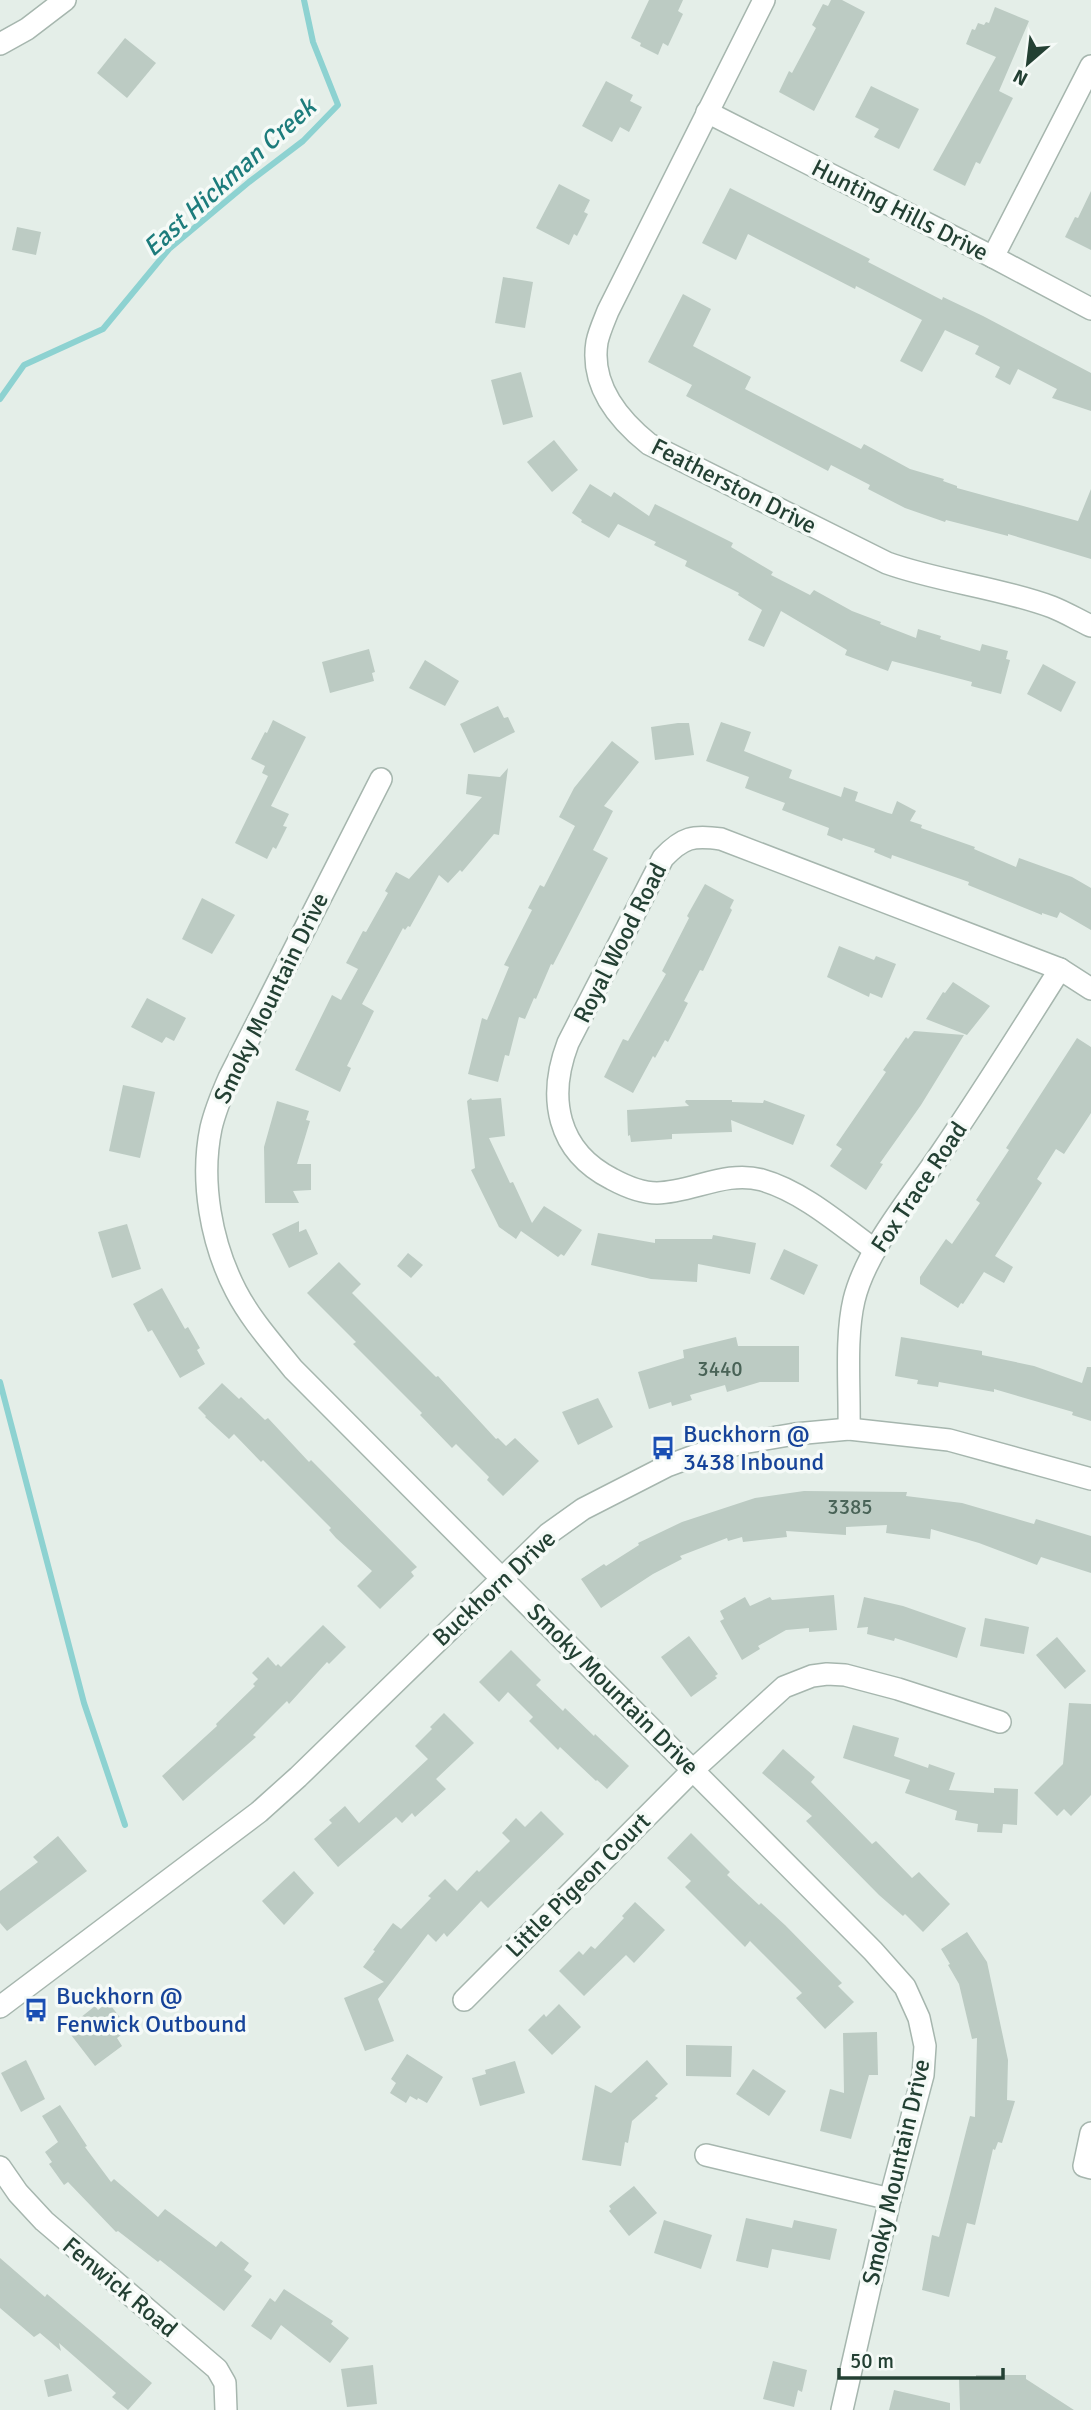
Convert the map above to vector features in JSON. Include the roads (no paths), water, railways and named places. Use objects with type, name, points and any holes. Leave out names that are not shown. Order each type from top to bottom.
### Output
[{"type":"street","points":[[0,44],[27,29],[65,0]]},
{"type":"street","name":"Featherston Drive","points":[[764,0],[607,311],[597,343],[598,374],[604,393],[616,412],[649,444],[887,563],[916,573],[1021,597],[1054,608],[1091,626]]},
{"type":"street","points":[[993,257],[1091,66]]},
{"type":"street","name":"Hunting Hills Drive","points":[[708,112],[1091,309]]},
{"type":"street","name":"Smoky Mountain Drive","points":[[381,779],[216,1108],[208,1165],[213,1227],[222,1259],[236,1292],[264,1334],[293,1368],[873,1951],[905,1987],[919,2018],[925,2046],[923,2076],[890,2199],[842,2410]]},
{"type":"street","name":"Royal Wood Road","points":[[875,1250],[815,1208],[785,1190],[761,1180],[737,1178],[656,1193],[626,1187],[602,1174],[583,1159],[568,1139],[560,1118],[556,1090],[561,1063],[568,1043],[663,858],[674,846],[686,839],[700,836],[721,839],[1060,969],[1091,989]]},
{"type":"street","name":"Fox Trace Road","points":[[849,1429],[850,1325],[860,1281],[875,1250],[1060,969]]},
{"type":"street","name":"Buckhorn Drive","points":[[0,2007],[259,1812],[548,1534],[583,1509],[667,1466],[742,1443],[849,1429],[949,1440],[1091,1479]]},
{"type":"street","name":"Little Pigeon Court","points":[[464,2000],[693,1770],[784,1687],[812,1676],[827,1674],[863,1679],[999,1722]]},
{"type":"street","points":[[1091,2133],[1084,2166],[1091,2168]]},
{"type":"street","points":[[706,2155],[890,2199]]},
{"type":"street","name":"Fenwick Road","points":[[0,2167],[18,2193],[44,2221],[217,2369],[225,2383],[226,2410]]},
{"type":"waterway","name":"East Hickman Creek","points":[[0,399],[24,365],[103,329],[169,249],[303,141],[338,105],[313,42],[304,0]]},
{"type":"waterway","points":[[0,1382],[84,1703],[125,1825]]},
{"type":"place","name":"Buckhorn @ 3438 Inbound","points":[[663,1448]]},
{"type":"place","name":"Buckhorn @ Fenwick Outbound","points":[[36,2010]]}]
